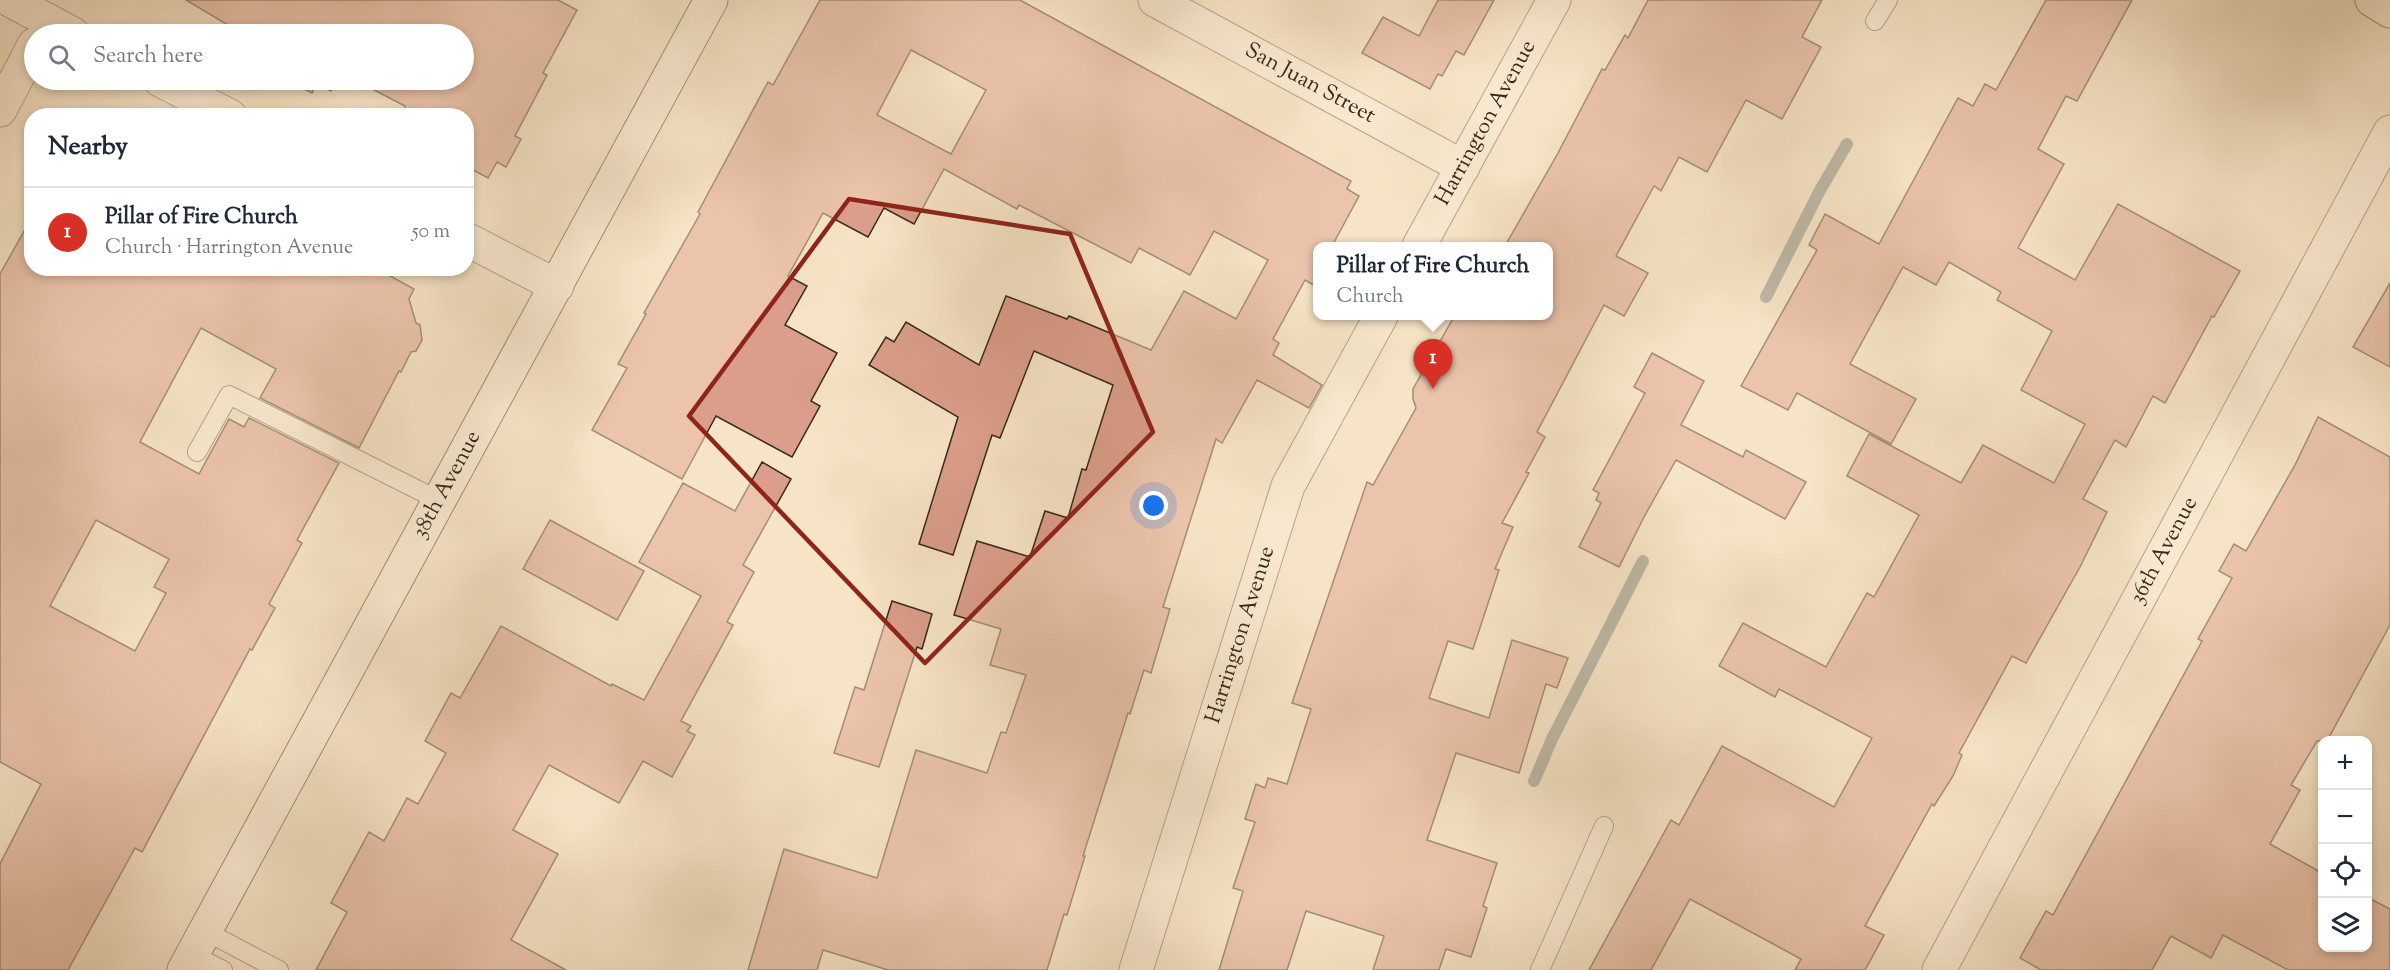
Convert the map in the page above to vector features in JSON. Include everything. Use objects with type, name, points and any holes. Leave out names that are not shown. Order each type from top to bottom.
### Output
[{"type":"street","points":[[10,0],[38,24]]},
{"type":"street","name":"38th Avenue","points":[[194,952],[711,0]]},
{"type":"street","name":"San Juan Street","points":[[1155,0],[1463,167]]},
{"type":"street","name":"Harrington Avenue","points":[[1421,242],[1554,0]]},
{"type":"street","points":[[2372,0],[2390,11]]},
{"type":"street","points":[[0,110],[24,73]]},
{"type":"street","points":[[179,90],[214,108]]},
{"type":"street","name":"36th Avenue","points":[[1939,970],[2390,132]]},
{"type":"street","points":[[474,243],[557,286]]},
{"type":"street","name":"Harrington Avenue","points":[[1136,970],[1288,486],[1378,320]]},
{"type":"lane","points":[[1875,21],[1888,0]]},
{"type":"lane","points":[[197,452],[229,395],[440,501]]},
{"type":"lane","points":[[1540,970],[1605,826]]},
{"type":"lane","points":[[194,952],[223,970]]},
{"type":"lane","points":[[194,952],[279,970]]},
{"type":"highlighted area","points":[[849,199],[1070,234],[1153,432],[925,663],[689,416]]},
{"type":"building","points":[[186,0],[558,0],[577,10],[543,73],[547,75],[515,136],[521,139],[506,167],[497,162],[488,178],[474,170],[474,108],[405,108],[405,106],[374,90],[474,90],[474,24],[226,24]]},
{"type":"building","points":[[820,0],[1020,0],[1351,181],[1347,189],[1359,196],[1334,242],[1313,242],[1313,285],[1305,280],[1273,339],[1279,343],[1273,355],[1322,385],[1309,408],[1257,380],[1222,443],[1216,439],[1163,607],[1170,609],[1151,673],[1144,670],[1130,714],[1128,713],[1067,915],[1064,914],[1047,970],[888,970],[823,950],[817,970],[748,970],[784,849],[877,878],[916,750],[987,773],[1001,732],[1006,733],[1026,675],[990,665],[1001,629],[954,615],[977,541],[1030,557],[1045,511],[1068,518],[1082,469],[1086,470],[1113,385],[1034,351],[1000,438],[992,435],[953,555],[919,544],[958,417],[869,365],[886,337],[894,342],[906,322],[979,365],[1006,296],[1067,319],[1069,316],[1151,350],[1184,291],[1236,319],[1268,260],[1214,231],[1190,275],[1139,248],[1131,263],[1019,205],[1017,209],[944,169],[914,224],[884,208],[868,237],[823,213],[788,276],[807,286],[785,325],[837,353],[811,401],[820,406],[792,457],[716,416],[682,479],[592,430],[627,368],[618,364],[700,214],[698,212],[768,82],[773,85]],"holes":[[[911,50],[986,90],[951,154],[877,115]]]},
{"type":"building","points":[[1438,0],[1494,0],[1464,55],[1456,51],[1442,76],[1438,74],[1430,89],[1362,53],[1383,17],[1419,36]]},
{"type":"building","points":[[1648,0],[1822,0],[1802,37],[1821,47],[1782,119],[1746,100],[1707,172],[1679,157],[1661,191],[1654,186],[1616,256],[1648,273],[1624,316],[1604,305],[1537,432],[1545,437],[1502,523],[1513,527],[1495,569],[1499,570],[1473,649],[1448,641],[1429,698],[1489,718],[1512,640],[1568,658],[1557,688],[1546,684],[1519,773],[1456,753],[1427,840],[1497,863],[1483,906],[1487,908],[1471,957],[1446,949],[1439,970],[1373,970],[1384,936],[1306,911],[1287,970],[1219,970],[1243,891],[1233,888],[1255,822],[1245,819],[1256,784],[1265,788],[1268,778],[1287,784],[1311,709],[1292,703],[1367,482],[1373,485],[1416,408],[1413,389],[1452,320],[1553,320],[1553,242],[1507,242],[1602,69],[1605,70],[1625,35],[1628,38]]},
{"type":"building","points":[[2046,0],[2132,0],[2077,101],[2066,96],[2038,149],[2064,164],[2018,248],[2075,280],[2118,204],[2240,271],[2214,317],[2212,316],[2165,403],[2153,396],[2126,447],[2115,440],[2083,499],[2107,512],[2080,567],[2026,663],[2012,656],[1959,753],[1962,755],[1953,776],[1934,806],[1932,804],[1865,926],[1884,935],[1865,970],[1795,970],[1801,959],[1690,899],[1651,970],[1589,970],[1671,820],[1679,825],[1722,746],[1834,807],[1872,738],[1779,689],[1775,697],[1719,666],[1743,623],[1826,667],[1867,593],[1874,597],[1919,515],[1847,476],[1869,434],[1961,483],[1983,445],[2054,483],[2085,424],[2021,390],[2052,331],[1997,300],[2001,292],[1949,262],[1936,285],[1903,267],[1850,364],[1916,399],[1891,444],[1797,393],[1788,410],[1741,386],[1817,250],[1809,245],[1825,214],[1879,244],[1958,98],[1973,106],[1985,84],[1996,90]]},
{"type":"building","points":[[24,231],[24,276],[390,276],[414,289],[409,299],[416,323],[420,325],[422,340],[416,351],[411,352],[401,372],[399,371],[359,448],[260,398],[276,369],[201,328],[140,442],[199,474],[229,419],[244,427],[249,418],[339,463],[297,540],[302,543],[269,604],[275,608],[252,650],[250,649],[142,852],[135,848],[68,970],[0,970],[0,864],[41,784],[0,762],[0,274]],"holes":[[[96,520],[169,559],[154,587],[166,593],[135,651],[50,606]]]},
{"type":"building","points":[[2390,283],[2390,367],[2353,347]]},
{"type":"building","points":[[1652,353],[1704,381],[1681,425],[1743,457],[1746,450],[1806,482],[1785,519],[1676,460],[1619,567],[1579,547],[1601,503],[1596,500],[1599,493],[1593,490],[1645,393],[1634,387]]},
{"type":"building","points":[[2318,417],[2390,457],[2390,625],[2330,736],[2318,736],[2318,741],[2291,785],[2300,790],[2270,844],[2318,871],[2318,952],[2372,952],[2372,900],[2390,909],[2390,970],[2288,970],[2223,935],[2211,958],[2171,936],[2152,970],[2041,970],[2020,958],[2046,911],[2053,915],[2202,641],[2198,639],[2232,578],[2219,571],[2234,544],[2246,551],[2295,465]]},
{"type":"building","points":[[762,462],[791,479],[743,565],[754,572],[727,622],[733,625],[681,721],[691,726],[687,731],[695,735],[672,777],[643,761],[619,803],[549,765],[513,830],[558,854],[511,940],[566,970],[316,970],[347,912],[331,903],[369,832],[384,841],[407,798],[418,804],[446,753],[425,741],[451,693],[460,698],[501,626],[611,686],[612,684],[644,700],[701,596],[639,562],[683,483],[735,511]]},
{"type":"building","points":[[550,520],[644,571],[617,620],[523,569]]},
{"type":"building","points":[[892,601],[932,614],[922,649],[917,647],[879,767],[834,753],[855,687],[864,690]]},
{"type":"waterway","points":[[1766,297],[1819,192],[1847,144]]},
{"type":"waterway","points":[[1534,781],[1552,739],[1643,561]]},
{"type":"place","name":"Pillar of Fire Church","points":[[1433,389]]}]
